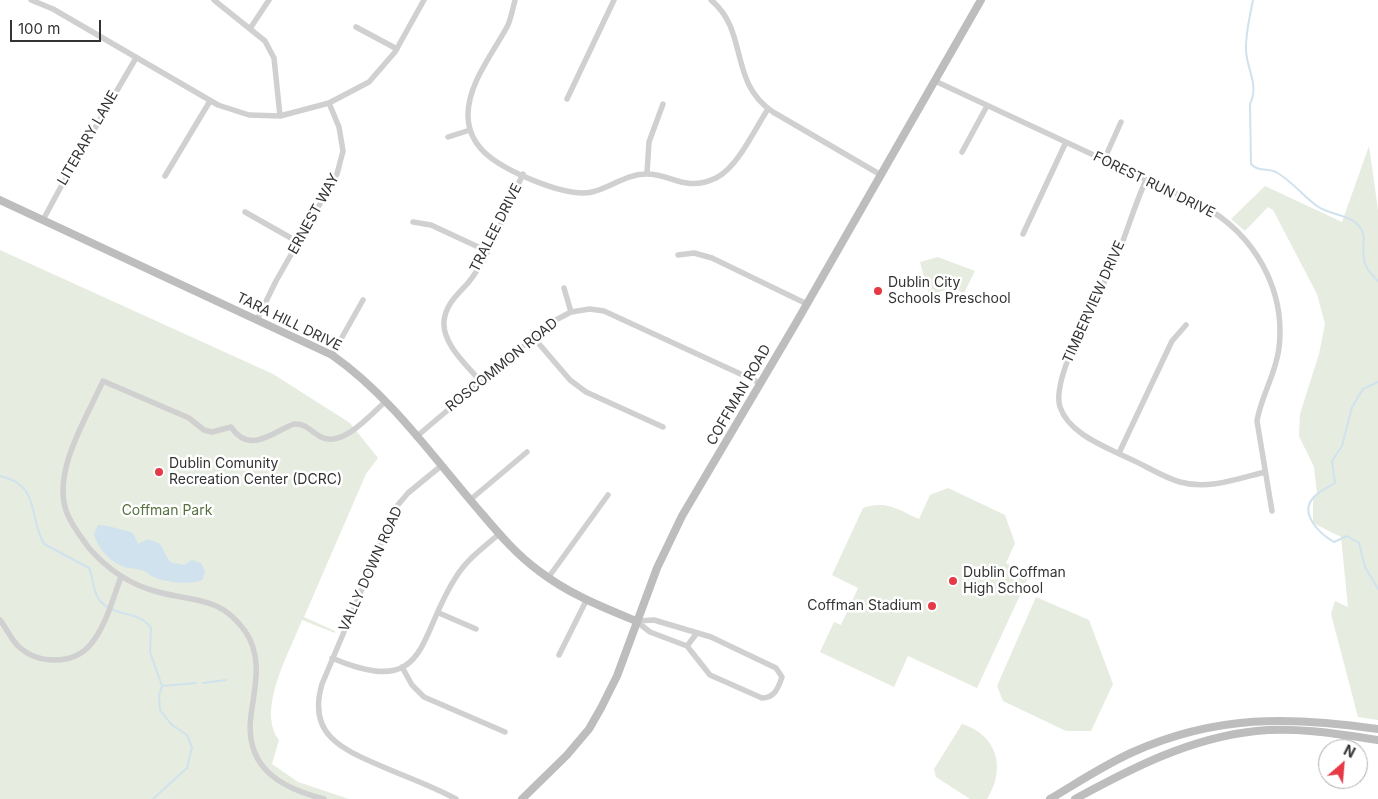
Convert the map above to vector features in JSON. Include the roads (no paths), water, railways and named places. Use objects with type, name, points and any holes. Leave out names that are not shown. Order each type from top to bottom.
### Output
[{"type":"main road","name":"COFFMAN ROAD","points":[[522,799],[567,755],[595,719],[617,676],[636,621],[666,547],[760,383],[808,304],[981,0]]},
{"type":"main road","name":"TARA HILL DRIVE","points":[[0,200],[332,355],[359,374],[386,401],[499,534],[537,570],[586,601],[636,621]]},
{"type":"main road","points":[[1050,799],[1131,753],[1164,740],[1223,724],[1285,719],[1378,729]]},
{"type":"main road","points":[[1075,799],[1143,763],[1172,751],[1214,739],[1255,731],[1291,730],[1378,740]]},
{"type":"street","points":[[31,0],[54,9],[210,101],[249,115],[280,116],[330,103],[369,82],[397,49],[424,0]]},
{"type":"street","points":[[214,0],[251,27],[265,40],[274,58],[280,116]]},
{"type":"street","points":[[251,27],[269,0]]},
{"type":"street","points":[[515,0],[509,23],[471,97],[468,114],[470,130],[484,152],[523,174],[571,194],[592,192],[627,178],[646,173],[680,183],[698,183],[715,178],[734,163],[768,109]]},
{"type":"street","points":[[567,99],[614,0]]},
{"type":"street","points":[[711,0],[724,14],[730,24],[748,86],[768,109],[880,175]]},
{"type":"street","points":[[356,27],[397,49]]},
{"type":"street","name":"LITERARY LANE","points":[[43,220],[64,180],[136,58]]},
{"type":"street","name":"FOREST RUN DRIVE","points":[[935,81],[1203,206],[1229,223],[1248,242],[1262,263],[1271,282],[1279,312],[1279,348],[1270,382],[1259,407],[1257,421],[1272,511]]},
{"type":"street","points":[[165,176],[210,101]]},
{"type":"street","name":"ERNEST WAY","points":[[257,320],[298,242],[337,174],[343,151],[339,127],[330,103]]},
{"type":"street","points":[[646,173],[649,142],[663,104]]},
{"type":"street","points":[[962,152],[987,106]]},
{"type":"street","points":[[1104,160],[1121,122]]},
{"type":"street","points":[[448,137],[470,130]]},
{"type":"street","points":[[1024,234],[1066,142]]},
{"type":"street","name":"TRALEE DRIVE","points":[[481,382],[453,349],[446,336],[444,322],[448,305],[469,282],[487,250],[523,174]]},
{"type":"street","name":"TIMBERVIEW DRIVE","points":[[1146,180],[1133,208],[1118,253],[1065,366],[1058,394],[1060,408],[1069,422],[1092,440],[1179,482],[1215,485],[1265,472]]},
{"type":"street","points":[[245,212],[298,242]]},
{"type":"street","points":[[413,222],[431,225],[487,250]]},
{"type":"street","points":[[678,255],[694,253],[712,258],[808,304]]},
{"type":"street","points":[[564,288],[571,312]]},
{"type":"street","points":[[332,355],[363,300]]},
{"type":"street","name":"ROSCOMMON ROAD","points":[[416,436],[552,322],[571,312],[590,309],[619,316],[760,383]]},
{"type":"street","points":[[1119,453],[1172,340],[1186,325]]},
{"type":"street","points":[[534,338],[570,380],[586,392],[663,428]]},
{"type":"street","points":[[324,799],[295,791],[276,781],[257,756],[252,742],[250,722],[257,676],[256,657],[249,638],[234,618],[212,603],[158,592],[121,577],[99,559],[72,525],[66,512],[62,487],[69,457],[103,381],[189,418],[204,430],[212,432],[231,427],[234,431],[250,440],[264,440],[294,424],[300,424],[324,438],[342,437],[386,401]]},
{"type":"street","points":[[470,500],[527,452]]},
{"type":"street","name":"VALLY DOWN ROAD","points":[[441,466],[408,493],[397,506],[332,658],[322,684],[318,704],[323,727],[337,745],[456,799]]},
{"type":"street","points":[[548,578],[608,495]]},
{"type":"street","points":[[332,658],[369,672],[390,671],[402,667],[421,651],[450,587],[462,568],[499,534]]},
{"type":"street","points":[[0,620],[17,645],[31,656],[63,660],[84,651],[91,645],[106,616],[121,577]]},
{"type":"street","points":[[559,655],[586,601]]},
{"type":"street","points":[[438,613],[476,629]]},
{"type":"street","points":[[654,620],[713,638],[778,670],[782,677],[774,694],[762,698],[714,677],[704,669],[688,646],[650,632],[636,621],[654,620]]},
{"type":"street","points":[[688,646],[697,633]]},
{"type":"street","points":[[402,667],[412,685],[424,697],[505,732]]},
{"type":"water","points":[[98,525],[133,533],[138,544],[148,539],[160,544],[170,562],[184,565],[192,560],[201,563],[205,571],[203,579],[186,583],[171,582],[158,579],[141,570],[121,566],[109,558],[100,547],[94,534]]},
{"type":"waterway","points":[[1253,0],[1247,29],[1246,47],[1253,82],[1253,97],[1250,104],[1251,164],[1260,169],[1276,172],[1317,206],[1355,222],[1362,230],[1364,238],[1363,254],[1366,265],[1378,281]]},
{"type":"waterway","points":[[1378,382],[1363,389],[1352,407],[1342,446],[1332,461],[1335,483],[1315,496],[1309,504],[1308,510],[1313,523],[1334,542],[1347,536],[1359,543],[1365,567],[1378,589]]},
{"type":"waterway","points":[[0,476],[13,480],[22,486],[28,494],[44,544],[89,568],[100,601],[113,610],[134,616],[146,622],[151,628],[150,652],[162,686],[159,696],[160,710],[172,725],[187,735],[192,747],[187,768],[153,799]]},
{"type":"waterway","points":[[203,683],[226,680]]},
{"type":"waterway","points":[[162,686],[196,683]]},
{"type":"place","name":"Dublin City Schools Preschool","points":[[878,291]]},
{"type":"place","name":"Dublin Comunity Recreation Center (DCRC)","points":[[159,472]]},
{"type":"place","name":"Dublin Coffman High School","points":[[953,581]]},
{"type":"place","name":"Coffman Stadium","points":[[932,606]]},
{"type":"park label","name":"Coffman Park","points":[[167,511]]}]
